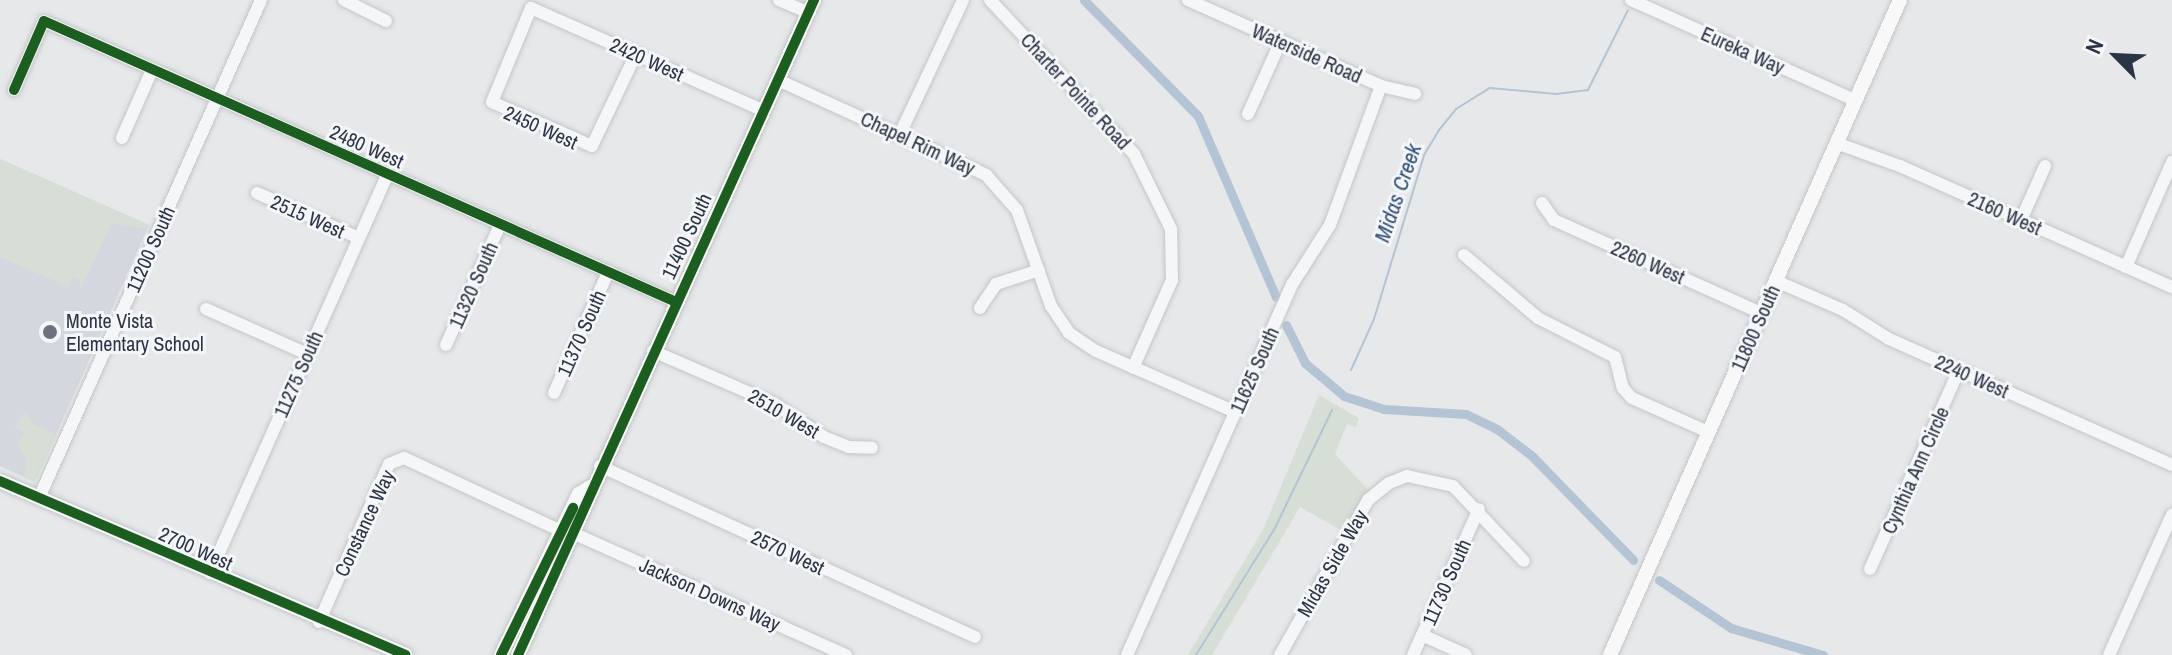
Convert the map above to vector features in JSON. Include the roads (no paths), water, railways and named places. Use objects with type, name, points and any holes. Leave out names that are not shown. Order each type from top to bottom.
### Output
[{"type":"main road","name":"11800 South","points":[[1610,655],[1900,0]]},
{"type":"main road","name":"11400 South","points":[[501,655],[568,533],[590,501],[590,487],[811,6]]},
{"type":"main road","name":"2700 West","points":[[0,481],[382,651],[405,655]]},
{"type":"main road","name":"11400 South","points":[[518,655],[568,533]]},
{"type":"street","name":"11200 South","points":[[39,498],[261,0]]},
{"type":"street","points":[[344,0],[386,21]]},
{"type":"street","points":[[779,0],[811,6]]},
{"type":"street","points":[[900,134],[963,0]]},
{"type":"street","name":"Charter Pointe Road","points":[[990,0],[1134,154],[1171,229],[1172,280],[1133,368]]},
{"type":"street","name":"Waterside Road","points":[[1188,0],[1381,86],[1415,94]]},
{"type":"street","name":"Eureka Way","points":[[1631,0],[1855,100]]},
{"type":"street","name":"2420 West","points":[[492,102],[531,8],[764,111]]},
{"type":"street","name":"2480 West","points":[[14,90],[44,21],[676,302]]},
{"type":"street","points":[[1248,114],[1281,41]]},
{"type":"street","name":"2450 West","points":[[492,102],[535,125],[592,146],[636,54]]},
{"type":"street","points":[[122,138],[152,70]]},
{"type":"street","name":"Chapel Rim Way","points":[[778,80],[971,166],[1000,186],[1021,219],[1055,314],[1069,333],[1133,368],[1235,412]]},
{"type":"street","name":"11625 South","points":[[1127,655],[1297,274],[1330,225],[1381,86]]},
{"type":"street","name":"2160 West","points":[[1836,143],[2172,287]]},
{"type":"street","points":[[2126,267],[2172,162]]},
{"type":"street","points":[[2021,220],[2045,166]]},
{"type":"street","name":"11275 South","points":[[210,573],[387,175]]},
{"type":"street","name":"2515 West","points":[[257,193],[359,238]]},
{"type":"street","name":"2260 West","points":[[1542,203],[1554,220],[1761,313]]},
{"type":"street","name":"11320 South","points":[[446,345],[500,225]]},
{"type":"street","points":[[1464,255],[1538,318],[1615,357],[1623,388],[1632,398],[1708,432]]},
{"type":"street","points":[[980,308],[996,284],[1039,270]]},
{"type":"street","name":"11370 South","points":[[554,393],[608,272]]},
{"type":"street","name":"2240 West","points":[[1776,281],[1959,370],[2172,465]]},
{"type":"street","points":[[206,309],[307,354]]},
{"type":"street","name":"2510 West","points":[[653,351],[775,404],[824,437],[849,447],[872,448]]},
{"type":"street","name":"Cynthia Ann Circle","points":[[1870,569],[1959,370]]},
{"type":"street","name":"Constance Way","points":[[319,622],[389,464],[404,458],[568,533]]},
{"type":"street","name":"2570 West","points":[[600,466],[975,637]]},
{"type":"street","name":"Midas Side Way","points":[[1280,655],[1368,500],[1389,483],[1407,476],[1428,478],[1453,486],[1479,509],[1524,561]]},
{"type":"street","name":"11730 South","points":[[1413,655],[1479,509]]},
{"type":"street","points":[[2109,655],[2172,515]]},
{"type":"street","name":"Jackson Downs Way","points":[[568,533],[846,655]]},
{"type":"street","points":[[1422,635],[1466,655]]},
{"type":"waterway","points":[[1084,0],[1198,116],[1276,297]]},
{"type":"waterway","name":"Midas Creek","points":[[1351,370],[1374,319],[1424,155],[1439,130],[1456,109],[1490,88],[1556,94],[1588,90],[1628,10]]},
{"type":"waterway","points":[[1286,325],[1305,363],[1344,396],[1384,409],[1466,414],[1497,429],[1532,456],[1633,560]]},
{"type":"waterway","name":"Midas Creek","points":[[1196,655],[1275,528],[1332,410]]},
{"type":"waterway","points":[[1659,580],[1731,628],[1823,655]]},
{"type":"place","name":"Monte Vista Elementary School","points":[[50,332]]}]
